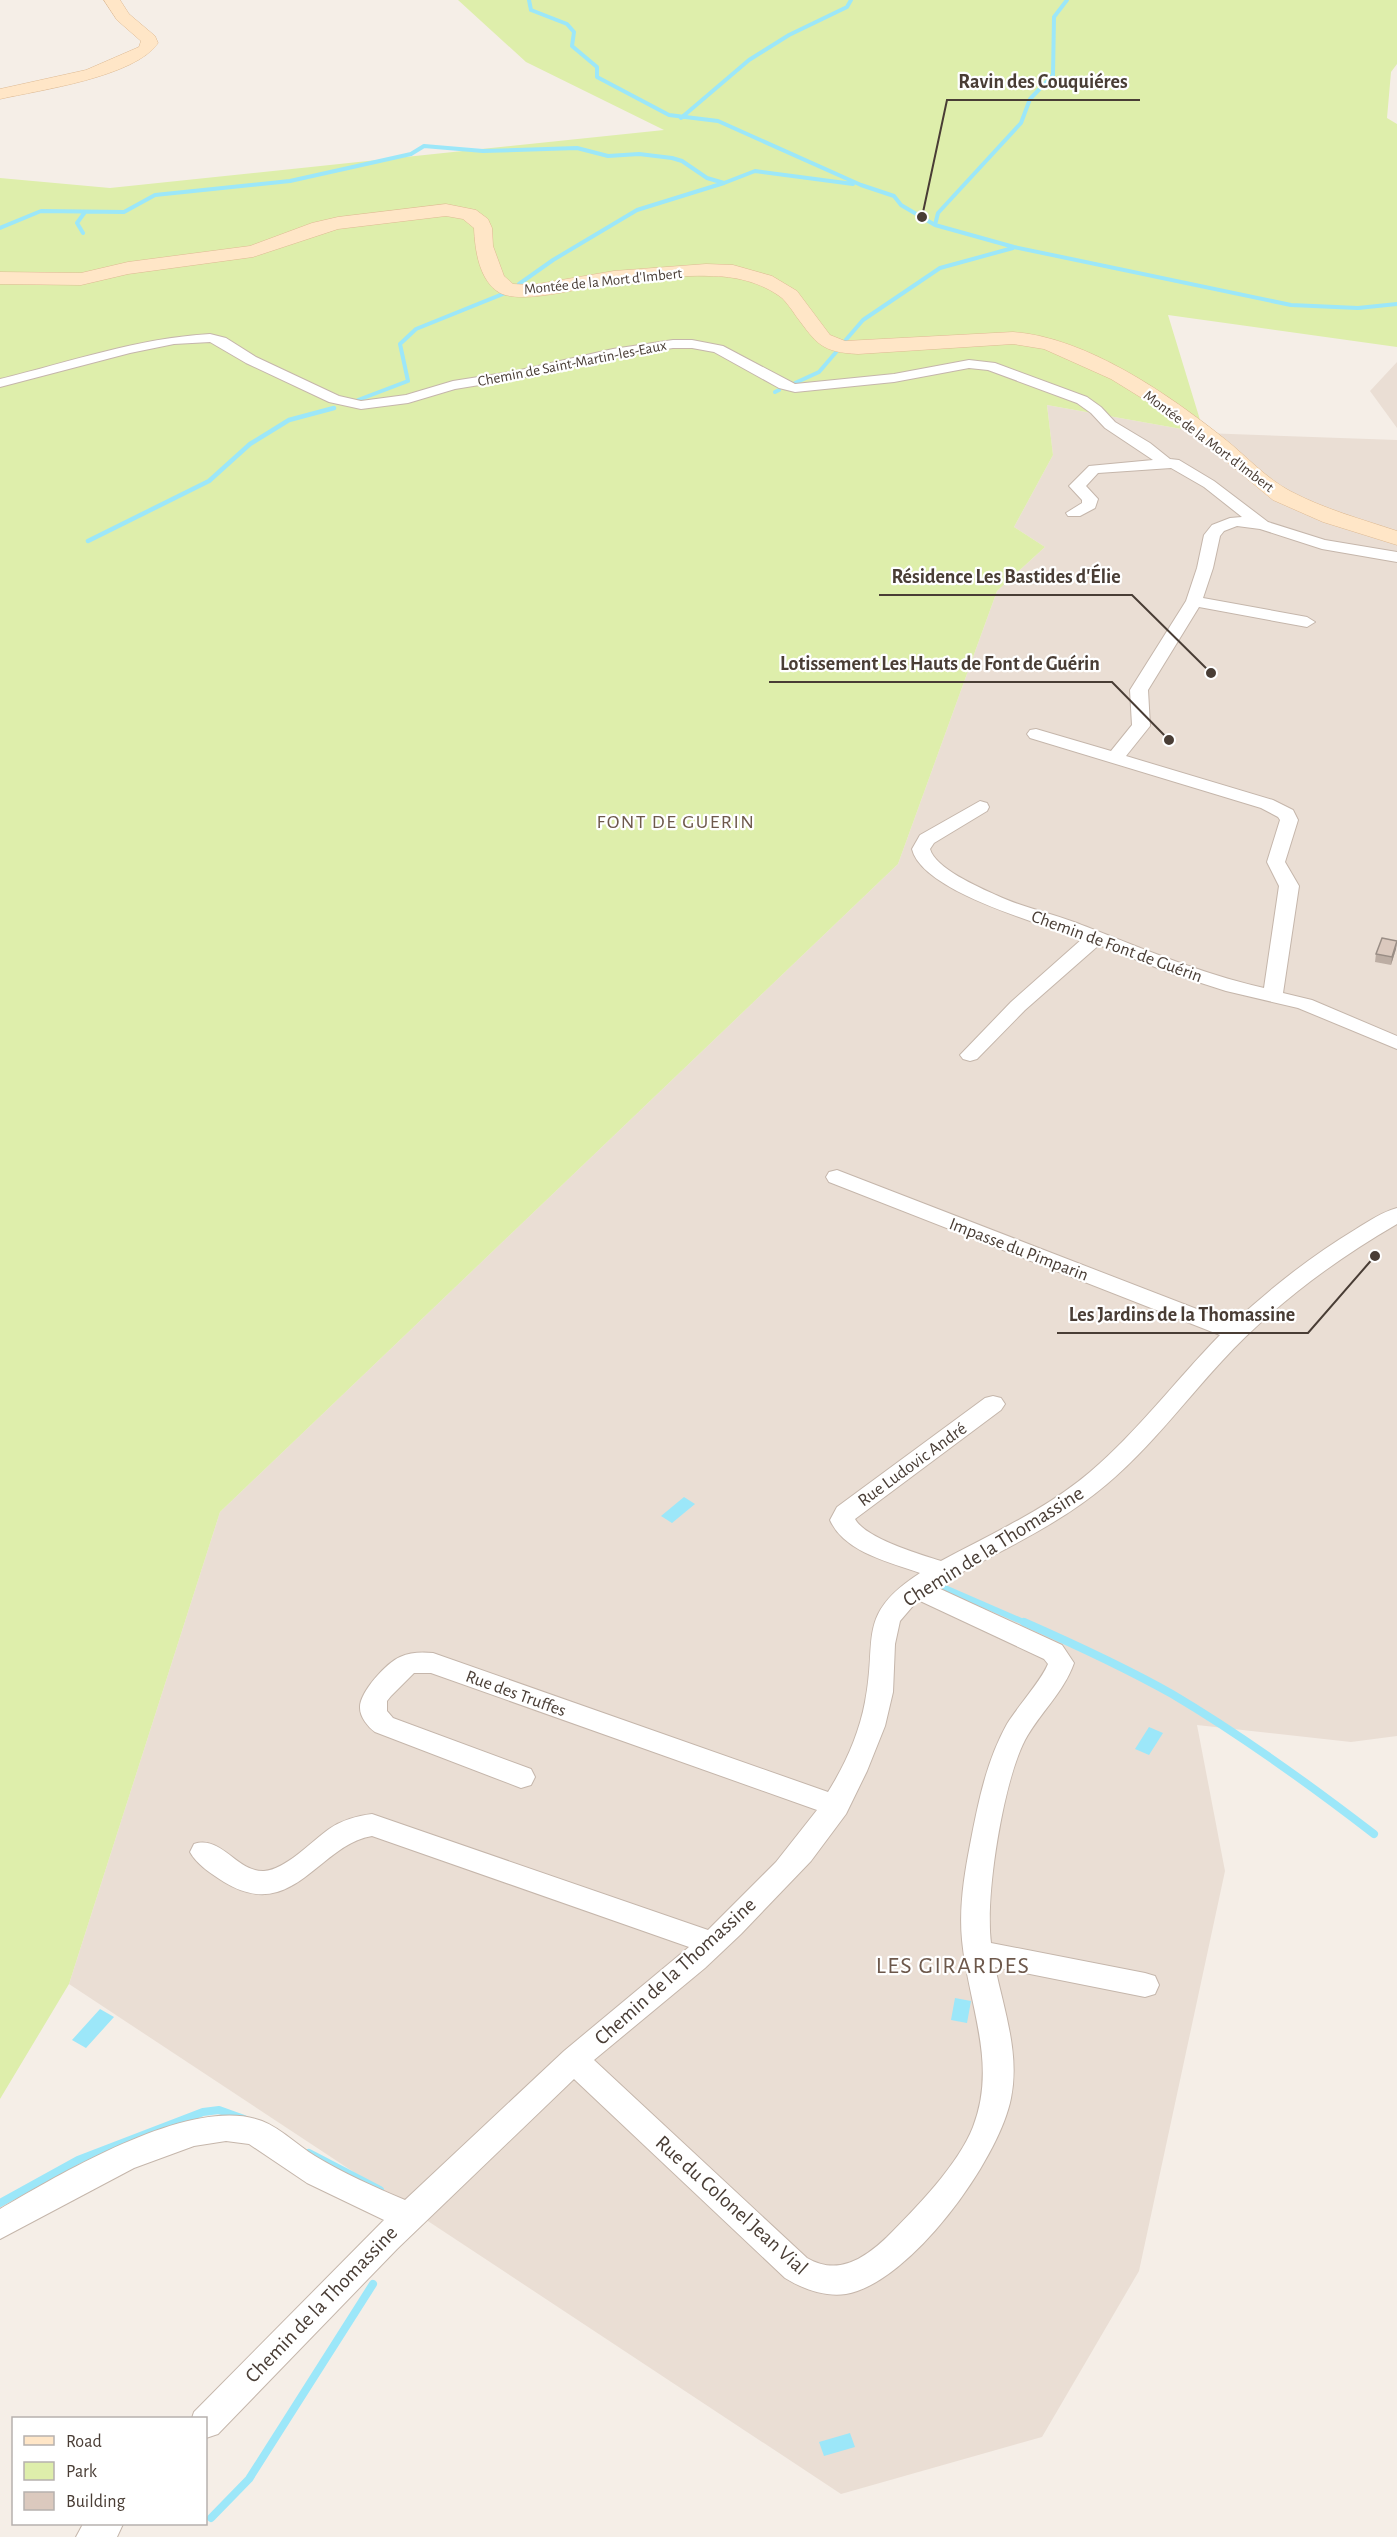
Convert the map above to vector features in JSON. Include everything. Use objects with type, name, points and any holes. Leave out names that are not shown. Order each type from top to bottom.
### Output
[{"type":"street","points":[[0,94],[90,74],[145,50],[150,43],[148,39],[123,17],[112,0]]},
{"type":"street","name":"Montée de la Mort d'Imbert","points":[[0,278],[81,279],[128,268],[253,251],[319,227],[339,223],[427,211],[459,211],[481,223],[484,246],[495,279],[508,289],[532,291],[614,277],[727,270],[765,280],[790,295],[823,339],[842,347],[858,348],[1013,338],[1051,345],[1118,375],[1152,396],[1195,426],[1281,495],[1331,517],[1397,538]]},
{"type":"street","name":"Chemin de Saint-Martin-les-Eaux","points":[[0,383],[59,369],[120,350],[174,340],[210,338],[221,341],[251,360],[334,399],[361,405],[400,401],[453,385],[516,375],[633,349],[692,344],[727,353],[779,383],[795,388],[894,378],[969,364],[990,366],[1082,400],[1096,410],[1110,425],[1145,446],[1165,462]]},
{"type":"street","name":"Chemin de Saint-Martin-les-Eaux","points":[[1074,513],[1083,509],[1090,501],[1077,486],[1090,471],[1100,467],[1165,462],[1184,467],[1262,525],[1322,544],[1397,557]]},
{"type":"street","points":[[1114,759],[1141,726],[1139,690],[1194,601],[1205,568],[1209,542],[1218,528],[1241,521],[1262,525]]},
{"type":"street","points":[[1194,601],[1307,622]]},
{"type":"street","points":[[1036,734],[1267,804],[1278,808],[1289,817],[1276,858],[1278,869],[1289,886],[1273,995]]},
{"type":"street","name":"Chemin de Font de Guérin","points":[[980,807],[927,839],[921,849],[923,857],[950,879],[973,893],[1177,969],[1233,987],[1305,1004],[1397,1043]]},
{"type":"street","points":[[970,1055],[1018,1006],[1097,938]]},
{"type":"street","name":"Impasse du Pimparin","points":[[837,1177],[1236,1333]]},
{"type":"street","name":"Chemin de la Thomassine","points":[[207,2422],[408,2216],[574,2060],[713,1943],[787,1869],[824,1825],[836,1806],[875,1717],[881,1685],[884,1633],[888,1620],[899,1603],[916,1588],[943,1571],[1027,1527],[1091,1484],[1130,1449],[1236,1333],[1275,1298],[1335,1254],[1397,1215]]},
{"type":"street","name":"Rue Ludovic André","points":[[943,1571],[861,1540],[846,1529],[842,1523],[843,1517],[857,1504],[993,1404]]},
{"type":"street","name":"Rue du Colonel Jean Vial","points":[[574,2060],[805,2274],[826,2280],[857,2277],[876,2267],[901,2244],[957,2179],[974,2155],[991,2118],[998,2085],[997,2046],[978,1952],[975,1917],[999,1771],[1009,1742],[1061,1663],[1053,1652],[916,1588]]},
{"type":"street","name":"Rue des Truffes","points":[[521,1777],[384,1725],[374,1713],[373,1705],[378,1696],[405,1666],[417,1662],[432,1663],[836,1806]]},
{"type":"street","points":[[204,1852],[246,1880],[259,1882],[274,1880],[293,1872],[354,1827],[372,1825],[713,1943]]},
{"type":"street","points":[[978,1952],[1145,1985]]},
{"type":"street","points":[[0,2225],[60,2191],[162,2143],[211,2128],[227,2127],[255,2132],[328,2180],[408,2216]]},
{"type":"street","points":[[93,2537],[104,2525]]},
{"type":"shaded area","points":[[1397,362],[1397,428],[1370,391]]},
{"type":"shaded area","points":[[1047,405],[1204,433],[1397,440],[1397,1736],[1351,1742],[1197,1725],[1225,1871],[1139,2271],[1042,2437],[841,2494],[69,1984],[220,1512],[898,864],[997,591],[1045,547],[1014,527],[1053,455]]},
{"type":"green space","points":[[458,0],[1397,0],[1397,64],[1391,72],[1387,118],[1397,124],[1397,347],[1168,315],[1204,433],[1047,405],[1053,455],[1014,527],[1045,547],[997,591],[898,864],[220,1512],[69,1984],[0,2099],[0,178],[110,188],[664,130],[526,62]]},
{"type":"water","points":[[684,1497],[695,1504],[672,1523],[661,1516]]},
{"type":"water","points":[[1149,1727],[1163,1733],[1149,1755],[1135,1749]]},
{"type":"water","points":[[955,1998],[971,2001],[967,2023],[951,2020]]},
{"type":"water","points":[[100,2009],[114,2017],[86,2048],[72,2040]]},
{"type":"water","points":[[850,2433],[855,2447],[824,2456],[819,2442]]},
{"type":"building","points":[[1382,938],[1397,941],[1392,957],[1376,954]]},
{"type":"waterway","points":[[529,0],[531,10],[567,24],[574,32],[572,46],[597,67],[597,77],[669,115],[683,117]]},
{"type":"waterway","points":[[683,117],[749,60],[789,35],[847,7],[851,0]]},
{"type":"waterway","points":[[935,225],[938,213],[1021,123],[1030,99],[1053,75],[1054,17],[1067,0]]},
{"type":"waterway","points":[[683,117],[718,121],[861,185],[894,196],[901,205],[935,225]]},
{"type":"waterway","points":[[0,228],[41,211],[124,212],[155,195],[290,181],[411,154],[424,146],[483,151],[577,148],[608,156],[639,154],[672,158],[682,161],[707,178],[724,183]]},
{"type":"waterway","points":[[724,183],[755,171],[853,184]]},
{"type":"waterway","points":[[519,284],[553,260],[637,210],[724,183]]},
{"type":"waterway","points":[[83,233],[77,223],[85,212]]},
{"type":"waterway","points":[[935,225],[1014,247],[1291,305],[1358,308],[1397,304]]},
{"type":"waterway","points":[[844,342],[863,320],[940,268],[1013,248]]},
{"type":"waterway","points":[[358,400],[408,381],[400,344],[416,329],[510,291]]},
{"type":"waterway","points":[[795,383],[819,372],[837,351]]},
{"type":"waterway","points":[[775,392],[779,390]]},
{"type":"waterway","points":[[88,541],[209,481],[250,444],[289,420],[334,408]]},
{"type":"waterway","points":[[938,1585],[1028,1624]]},
{"type":"waterway","points":[[1024,1622],[1099,1656],[1172,1694],[1275,1761],[1374,1834]]},
{"type":"waterway","points":[[0,2203],[78,2160],[203,2112],[219,2110],[244,2119]]},
{"type":"waterway","points":[[309,2153],[380,2190]]},
{"type":"waterway","points":[[211,2518],[249,2479],[373,2284]]},
{"type":"place","name":"Ravin des Couquiéres","points":[[922,217]]},
{"type":"place","name":"Résidence Les Bastides d'Élie","points":[[1211,673]]},
{"type":"place","name":"Lotissement Les Hauts de Font de Guérin","points":[[1169,740]]},
{"type":"place","name":"Les Jardins de la Thomassine","points":[[1375,1256]]},
{"type":"district","name":"FONT DE GUERIN","points":[[676,821]]},
{"type":"district","name":"LES GIRARDES","points":[[953,1965]]}]
